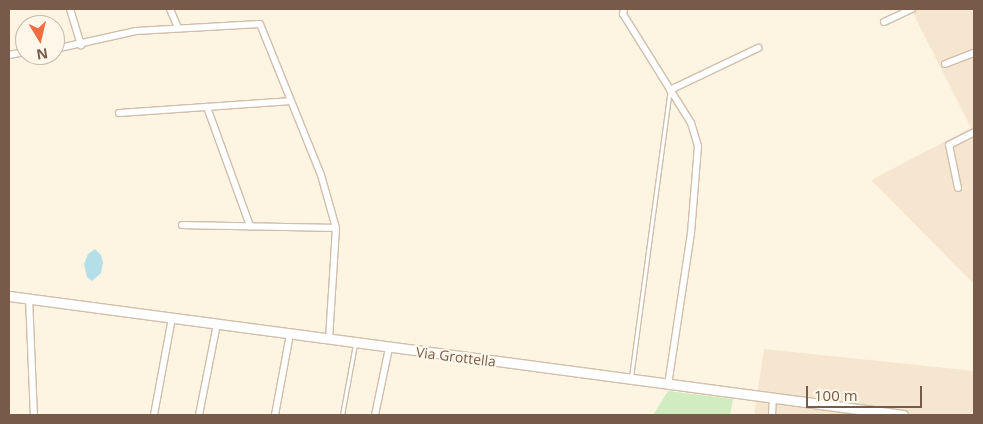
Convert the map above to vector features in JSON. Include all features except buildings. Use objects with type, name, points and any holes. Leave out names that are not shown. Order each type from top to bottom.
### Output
[{"type":"street","points":[[70,9],[82,45]]},
{"type":"street","points":[[170,9],[178,28]]},
{"type":"street","points":[[624,9],[623,14],[690,123],[698,146],[692,224],[668,384]]},
{"type":"street","points":[[884,22],[912,9]]},
{"type":"street","points":[[65,48],[136,31],[260,24],[289,101],[321,175],[336,228],[329,340]]},
{"type":"street","points":[[670,90],[758,48]]},
{"type":"street","points":[[945,64],[974,53]]},
{"type":"street","points":[[119,113],[289,101]]},
{"type":"street","points":[[206,107],[250,226]]},
{"type":"street","points":[[958,188],[949,145],[974,132]]},
{"type":"street","points":[[182,225],[336,228]]},
{"type":"street","name":"Via Grottella","points":[[9,296],[903,415]]},
{"type":"street","points":[[29,298],[34,415]]},
{"type":"street","points":[[154,415],[172,318]]},
{"type":"street","points":[[199,415],[217,324]]},
{"type":"street","points":[[275,415],[290,334]]},
{"type":"street","points":[[376,415],[389,348]]},
{"type":"street","points":[[772,415],[773,398]]},
{"type":"lane","points":[[631,380],[670,90]]},
{"type":"lane","points":[[342,415],[355,343]]},
{"type":"shaded area","points":[[911,9],[974,9],[974,284],[871,180],[971,128]]},
{"type":"shaded area","points":[[764,349],[974,371],[974,415],[754,415]]},
{"type":"green space","points":[[668,391],[733,399],[730,415],[653,415]]},
{"type":"water","points":[[95,249],[101,255],[103,263],[101,273],[92,281],[87,277],[84,264],[88,254]]}]
